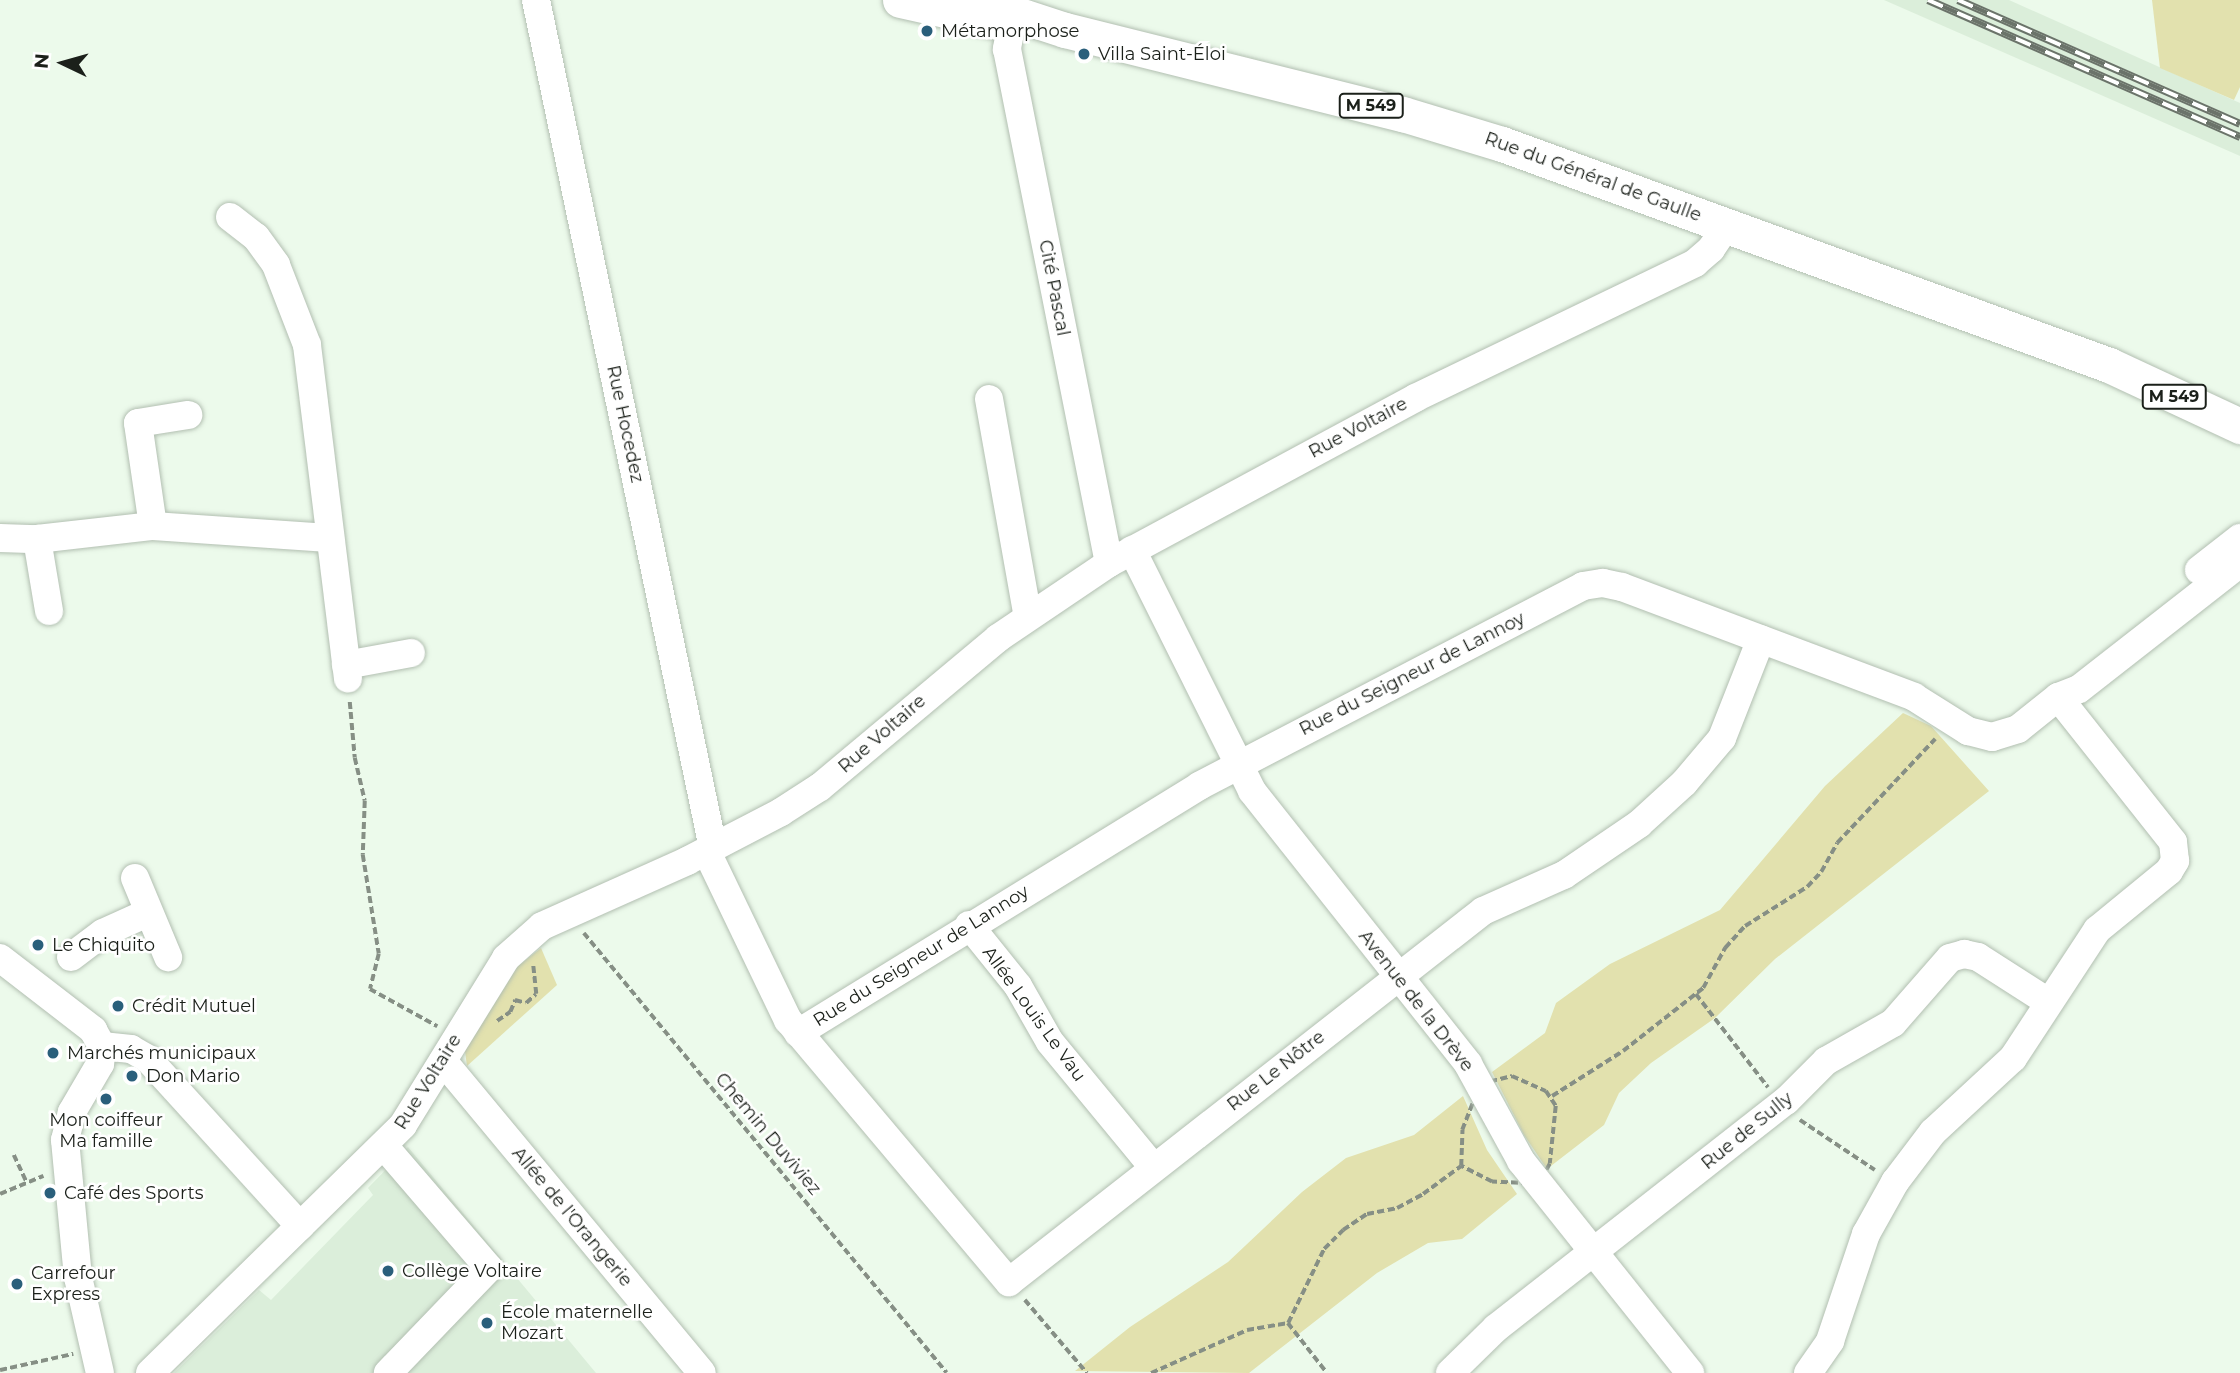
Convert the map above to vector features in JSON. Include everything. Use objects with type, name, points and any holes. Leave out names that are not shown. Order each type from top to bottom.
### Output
[{"type":"main road","name":"Rue du Général de Gaulle","points":[[900,0],[1013,18],[1065,30],[1453,128],[2109,365],[2240,426]]},
{"type":"main road","name":"Rue du Général de Gaulle","points":[[973,0],[1013,18]]},
{"type":"main road","name":"Rue du Général de Gaulle","points":[[2109,365],[2188,385],[2240,405]]},
{"type":"street","name":"Rue Hocedez","points":[[536,0],[710,850],[776,999],[798,1032]]},
{"type":"street","name":"Cité Pascal","points":[[1013,18],[1007,49],[1120,556],[1237,765]]},
{"type":"street","points":[[230,217],[266,250],[300,325],[316,397],[329,538],[347,671],[411,653]]},
{"type":"street","name":"Rue Voltaire","points":[[150,1373],[384,1146],[412,1113],[506,958],[542,926],[710,850],[820,787],[909,709],[1028,617],[1120,556],[1415,398],[1695,262],[1711,249],[1727,225]]},
{"type":"street","points":[[989,399],[1028,617]]},
{"type":"street","points":[[153,526],[138,423],[188,415]]},
{"type":"street","points":[[0,538],[37,539],[153,526],[329,538]]},
{"type":"street","points":[[2058,697],[2069,676],[2240,538]]},
{"type":"street","points":[[37,539],[49,611]]},
{"type":"street","points":[[2058,697],[2079,689],[2240,562]]},
{"type":"street","name":"Rue du Seigneur de Lannoy","points":[[798,1032],[969,925],[1072,875],[1237,765],[1593,583],[1622,587],[1914,697],[1978,735],[2000,736],[2018,729],[2058,697]]},
{"type":"street","name":"Rue Le Nôtre","points":[[1009,1282],[1396,976],[1484,898],[1581,865],[1673,794],[1727,729],[1761,639]]},
{"type":"street","points":[[1808,1373],[1838,1323],[1856,1261],[1880,1205],[1933,1132],[2003,1069],[2097,930],[2169,871],[2176,855],[2173,842],[2058,697]]},
{"type":"street","name":"Avenue de la Drève","points":[[1237,765],[1267,810],[1480,1084],[1507,1139],[1539,1184],[1690,1373]]},
{"type":"street","points":[[135,878],[147,913],[169,957]]},
{"type":"street","points":[[59,974],[103,933],[147,913]]},
{"type":"street","name":"Allée Louis Le Vau","points":[[969,925],[1018,986],[1051,1042],[1153,1167]]},
{"type":"street","name":"Rue de Sully","points":[[1450,1373],[1496,1328],[1786,1101],[1826,1061],[1893,1023],[1956,954],[1978,957],[2048,1002]]},
{"type":"street","points":[[0,958],[59,974],[102,1046],[100,1064],[67,1126],[65,1167],[78,1278],[97,1362]]},
{"type":"street","points":[[798,1032],[1009,1282]]},
{"type":"street","points":[[102,1046],[131,1049],[148,1059],[300,1226]]},
{"type":"street","name":"Allée de l'Orangerie","points":[[443,1061],[702,1373]]},
{"type":"street","points":[[384,1146],[489,1268],[388,1373]]},
{"type":"path","points":[[347,671],[355,758],[365,801],[363,855],[379,954],[370,989],[457,1037]]},
{"type":"path","points":[[1552,1096],[1623,1051],[1703,988],[1725,948],[1745,926],[1807,887],[1821,872],[1837,843],[1953,720]]},
{"type":"path","name":"Chemin Duviviez","points":[[567,913],[947,1373]]},
{"type":"path","points":[[1461,1166],[1462,1130],[1480,1084],[1513,1076],[1552,1096]]},
{"type":"path","points":[[1461,1166],[1492,1182],[1539,1184],[1550,1164],[1556,1135],[1552,1096]]},
{"type":"path","points":[[13,1155],[27,1183]]},
{"type":"path","points":[[1288,1323],[1324,1249],[1343,1230],[1367,1214],[1397,1208],[1423,1194],[1461,1166]]},
{"type":"path","points":[[0,1194],[65,1167]]},
{"type":"path","points":[[1009,1282],[1087,1373]]},
{"type":"path","points":[[1151,1373],[1247,1330],[1288,1323]]},
{"type":"path","points":[[1288,1323],[1327,1373]]},
{"type":"path","points":[[0,1370],[97,1362]]},
{"type":"shaded area","points":[[1884,0],[2009,0],[2240,103],[2240,156]]},
{"type":"shaded area","name":"Collège Voltaire","points":[[408,1147],[596,1373],[174,1373],[259,1290],[271,1300],[373,1195],[368,1188]]},
{"type":"green space","points":[[2152,0],[2240,0],[2240,87],[2234,100],[2160,68]]},
{"type":"green space","points":[[1903,713],[1931,726],[1989,791],[1775,959],[1715,1018],[1651,1063],[1619,1093],[1604,1125],[1547,1169],[1524,1135],[1492,1072],[1545,1033],[1556,1003],[1610,964],[1720,910],[1825,786]]},
{"type":"green space","points":[[541,948],[557,985],[467,1066],[465,1051],[518,966]]},
{"type":"green space","points":[[1463,1096],[1487,1150],[1517,1194],[1462,1239],[1428,1243],[1377,1273],[1249,1373],[1075,1371],[1130,1327],[1228,1262],[1302,1192],[1346,1158],[1414,1135]]},
{"type":"railway","points":[[1928,0],[2240,137]]},
{"type":"railway","points":[[1958,0],[2240,124]]},
{"type":"place","name":"Métamorphose","points":[[927,31]]},
{"type":"place","name":"Villa Saint-Éloi","points":[[1084,54]]},
{"type":"place","name":"Le Chiquito","points":[[38,945]]},
{"type":"place","name":"Crédit Mutuel","points":[[118,1006]]},
{"type":"place","name":"Marchés municipaux","points":[[53,1053]]},
{"type":"place","name":"Don Mario","points":[[132,1076]]},
{"type":"place","name":"Mon coiffeur Ma famille","points":[[106,1099]]},
{"type":"place","name":"Café des Sports","points":[[50,1193]]},
{"type":"place","name":"Collège Voltaire","points":[[388,1271]]},
{"type":"place","name":"Carrefour Express","points":[[17,1284]]},
{"type":"place","name":"École maternelle Mozart","points":[[487,1323]]}]
